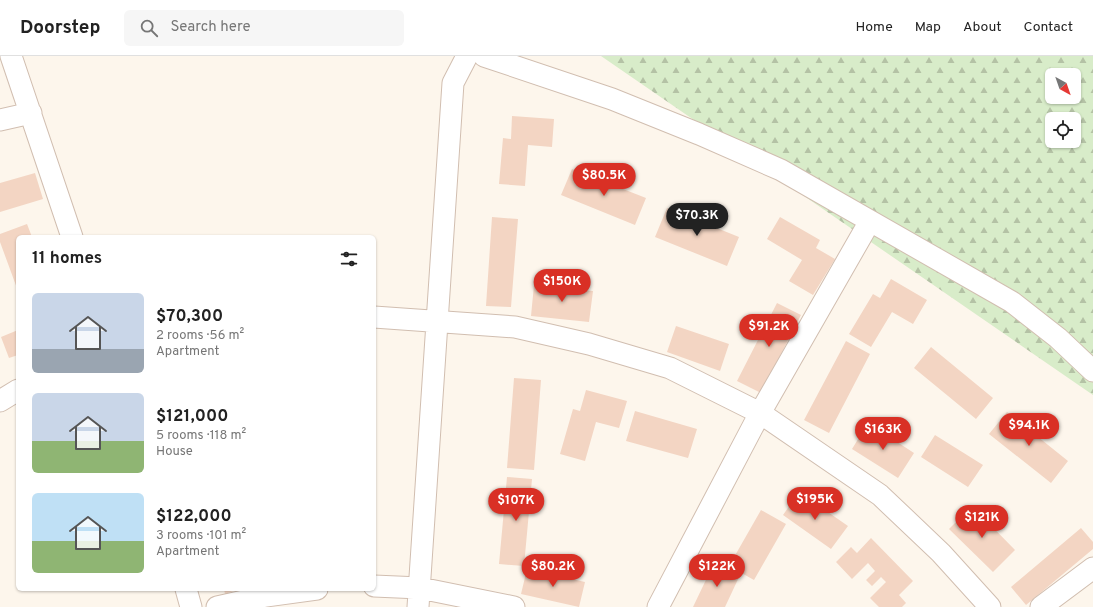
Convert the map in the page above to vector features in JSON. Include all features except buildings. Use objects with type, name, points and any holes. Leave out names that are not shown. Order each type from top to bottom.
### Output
[{"type":"street","points":[[11,56],[71,235]]},
{"type":"street","points":[[419,598],[436,320],[453,83],[467,56]]},
{"type":"street","points":[[484,56],[612,99],[699,134],[781,170],[1012,302],[1058,338],[1093,371]]},
{"type":"street","points":[[0,120],[31,113]]},
{"type":"street","points":[[658,607],[760,413],[870,221]]},
{"type":"street","points":[[376,317],[436,320],[515,327],[596,346],[670,368],[760,413],[880,495],[941,553],[990,607]]},
{"type":"street","points":[[0,401],[16,391]]},
{"type":"street","points":[[1041,607],[1093,568]]},
{"type":"street","points":[[376,587],[419,598],[514,607]]},
{"type":"street","points":[[186,591],[190,607]]},
{"type":"street","points":[[217,607],[266,596],[302,591]]},
{"type":"green space","points":[[601,56],[1093,56],[1093,395]]}]
